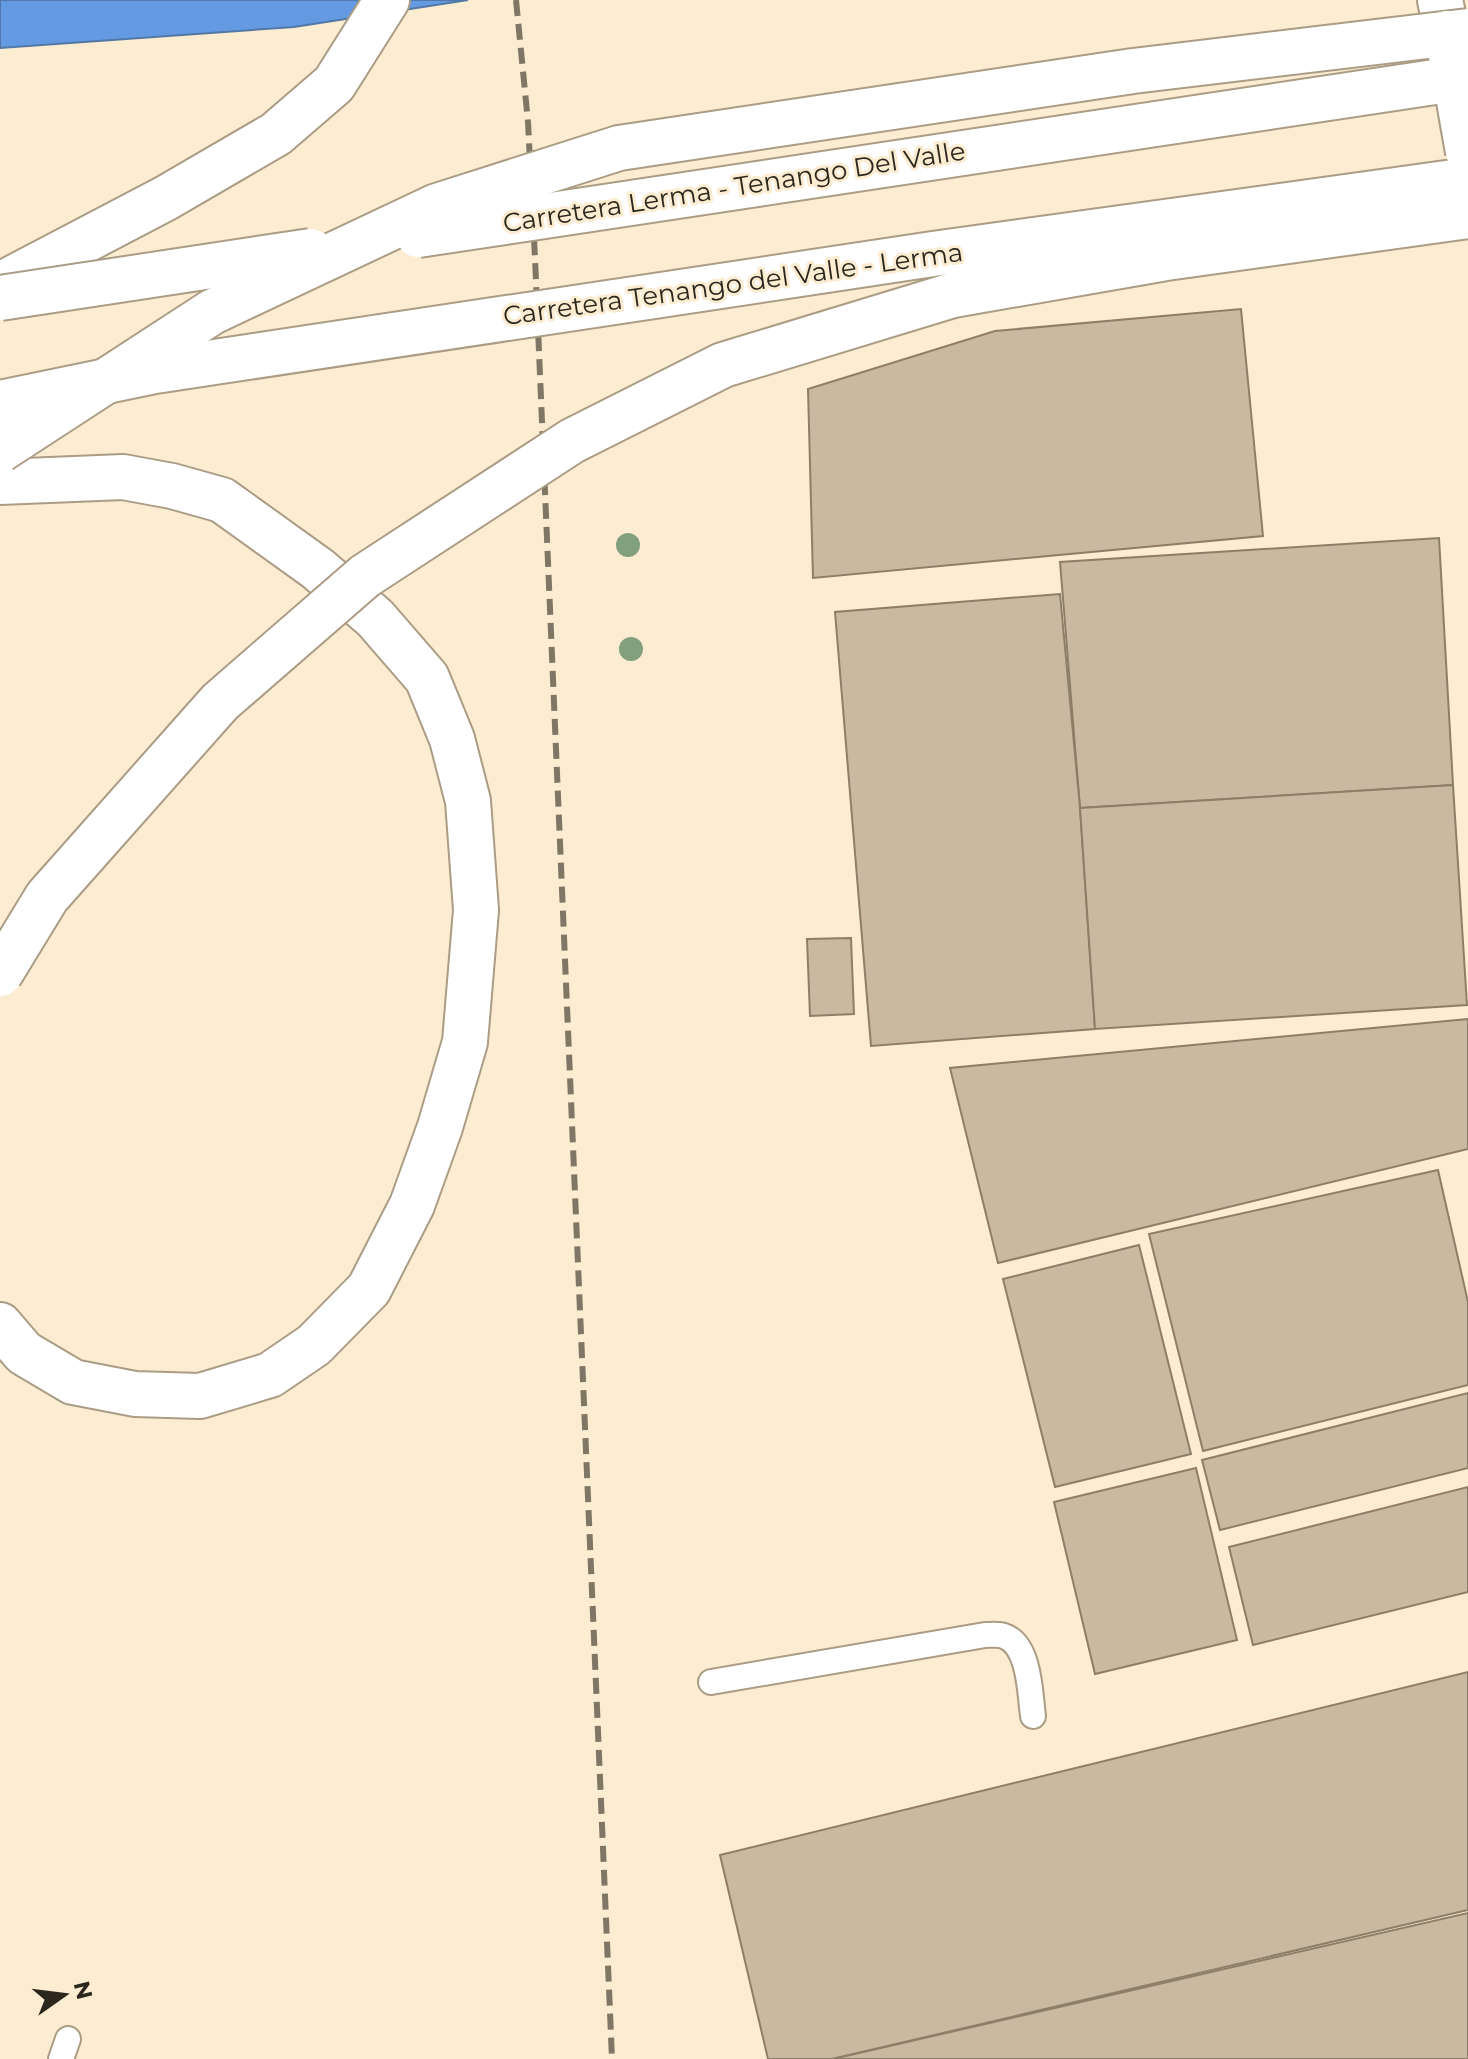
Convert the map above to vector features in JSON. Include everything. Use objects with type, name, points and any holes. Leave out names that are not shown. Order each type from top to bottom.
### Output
[{"type":"main road","points":[[0,285],[166,198],[276,134],[334,84],[387,0]]},
{"type":"main road","points":[[0,450],[212,312],[437,206],[619,148],[1452,21],[1468,152]]},
{"type":"main road","name":"Carretera Lerma - Tenango Del Valle","points":[[0,298],[1468,77]]},
{"type":"main road","name":"Carretera Tenango del Valle - Lerma","points":[[0,403],[186,366],[918,256],[1468,180]]},
{"type":"main road","points":[[0,974],[47,897],[220,702],[365,576],[572,441],[723,365],[953,295],[1166,258],[1468,216]]},
{"type":"main road","points":[[0,482],[123,477],[222,500],[318,569],[375,618],[427,678],[452,739],[468,801],[476,910],[465,1042],[440,1127],[412,1205],[369,1289],[314,1345],[270,1375],[200,1396],[135,1394],[73,1382],[24,1353],[0,1325]]},
{"type":"lane","points":[[711,1682],[985,1635],[1006,1636],[1017,1647],[1026,1664],[1033,1716]]},
{"type":"water","points":[[0,0],[468,0],[294,27],[0,48]]},
{"type":"building","points":[[1241,309],[1263,536],[813,578],[808,389],[995,331]]},
{"type":"building","points":[[1439,538],[1453,785],[1080,808],[1060,562]]},
{"type":"building","points":[[1060,594],[1080,808],[1095,1029],[871,1046],[835,612]]},
{"type":"building","points":[[1453,785],[1467,1005],[1095,1029],[1080,808]]},
{"type":"building","points":[[851,938],[854,1014],[810,1016],[807,939]]},
{"type":"building","points":[[1468,1019],[1468,1149],[998,1263],[950,1068]]},
{"type":"building","points":[[1438,1170],[1468,1302],[1468,1385],[1203,1451],[1149,1234]]},
{"type":"building","points":[[1139,1245],[1191,1454],[1055,1487],[1003,1279]]},
{"type":"building","points":[[1468,1393],[1468,1468],[1220,1530],[1202,1460]]},
{"type":"building","points":[[1196,1468],[1237,1640],[1095,1674],[1054,1502]]},
{"type":"building","points":[[1468,1487],[1468,1592],[1253,1645],[1229,1547]]},
{"type":"building","points":[[1468,1672],[1468,1910],[832,2059],[768,2059],[720,1855]]},
{"type":"building","points":[[1468,1913],[1468,2059],[833,2059]]},
{"type":"railway","points":[[516,0],[528,122],[535,258],[612,2059]]}]
